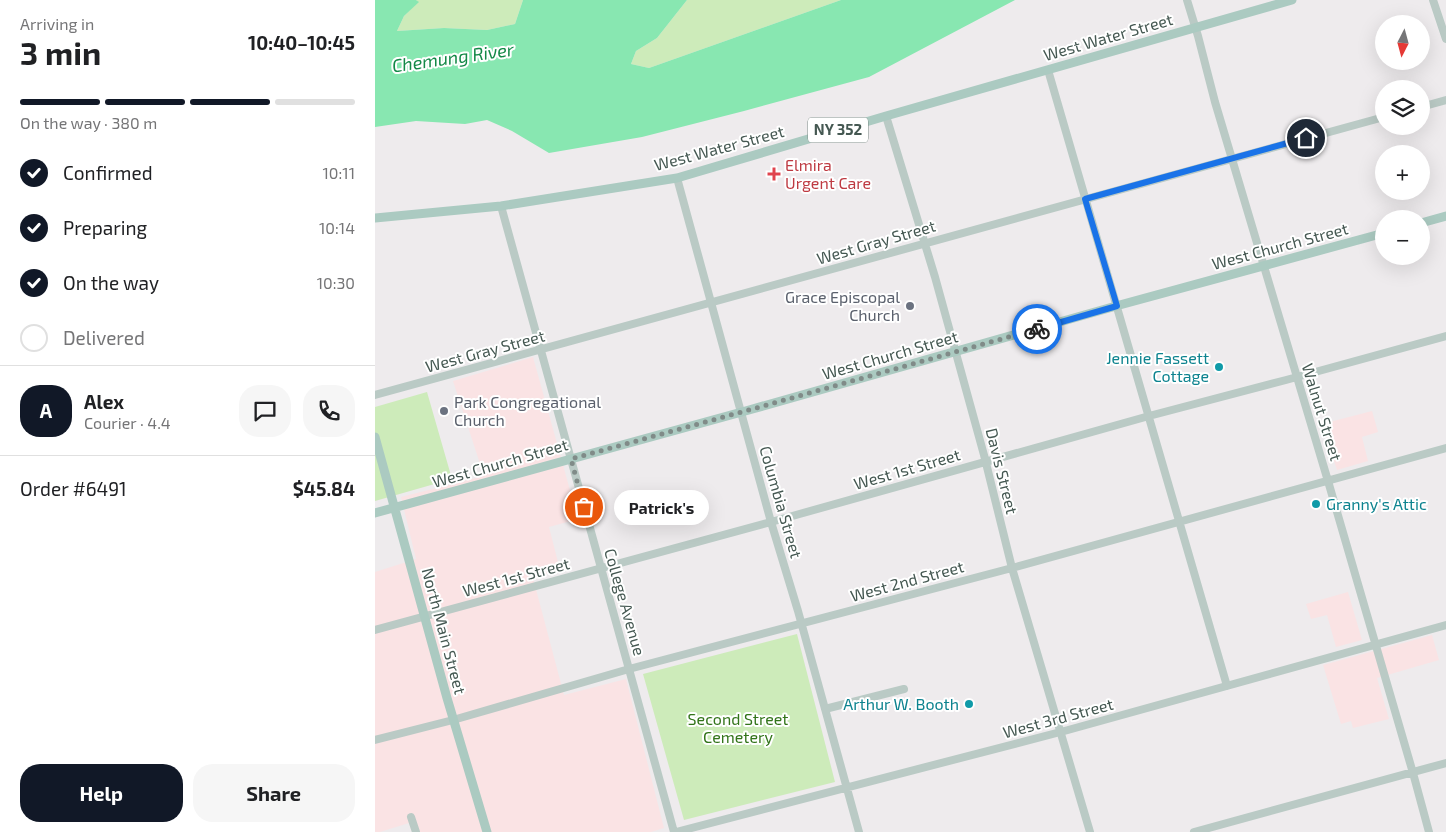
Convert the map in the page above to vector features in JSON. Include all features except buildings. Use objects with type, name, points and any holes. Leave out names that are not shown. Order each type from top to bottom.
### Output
[{"type":"main road","name":"West Water Street","points":[[375,218],[501,206],[677,178],[886,116],[1293,0]]},
{"type":"main road","points":[[1430,220],[1446,216]]},
{"type":"main road","name":"West Church Street","points":[[375,514],[1375,235]]},
{"type":"main road","name":"North Main Street","points":[[375,437],[453,720],[487,832]]},
{"type":"street","name":"Walnut Street","points":[[1187,0],[1231,159],[1298,377],[1429,832]]},
{"type":"street","points":[[1433,0],[1446,39]]},
{"type":"street","points":[[1048,70],[1227,686]]},
{"type":"street","points":[[1430,104],[1446,100]]},
{"type":"street","name":"Davis Street","points":[[886,116],[925,243],[956,352],[1012,568],[1090,832]]},
{"type":"street","name":"West Gray Street","points":[[375,395],[1375,119]]},
{"type":"street","name":"Columbia Street","points":[[677,178],[771,522],[859,832]]},
{"type":"street","name":"College Avenue","points":[[501,206],[675,832]]},
{"type":"street","name":"West 1st Street","points":[[375,630],[1446,336]]},
{"type":"street","name":"West 2nd Street","points":[[375,740],[453,720],[629,669],[1012,568],[1446,448]]},
{"type":"street","name":"West 3rd Street","points":[[675,832],[1061,732],[1446,625]]},
{"type":"street","points":[[825,709],[904,689]]},
{"type":"street","points":[[1194,832],[1446,763]]},
{"type":"street","points":[[411,817],[416,832]]},
{"type":"shaded area","points":[[533,357],[578,519],[549,527],[560,570],[533,578],[564,695],[626,679],[664,828],[651,832],[412,832],[409,823],[375,832],[375,572],[416,559],[401,497],[484,476],[453,381]]},
{"type":"shaded area","points":[[1372,411],[1378,432],[1362,437],[1368,461],[1337,470],[1322,424]]},
{"type":"shaded area","points":[[1348,592],[1362,640],[1336,647],[1327,615],[1311,619],[1306,604]]},
{"type":"shaded area","points":[[1432,635],[1439,660],[1377,678],[1389,719],[1353,728],[1351,721],[1341,724],[1323,665]]},
{"type":"green space","points":[[416,0],[523,0],[515,24],[487,30],[444,28],[397,31],[404,16],[418,2]]},
{"type":"green space","points":[[687,0],[841,0],[649,68],[631,64],[636,51],[657,38]]},
{"type":"green space","points":[[427,392],[452,479],[375,501],[375,407]]},
{"type":"green space","name":"Second Street Cemetery","points":[[797,634],[835,782],[684,820],[643,674]]},
{"type":"water","name":"Chemung River","points":[[375,0],[416,0],[419,2],[404,16],[397,31],[444,28],[487,30],[515,24],[523,0],[687,0],[657,38],[636,51],[631,64],[649,68],[841,0],[1015,0],[869,77],[642,137],[549,153],[512,131],[487,120],[465,124],[416,121],[375,127]]},
{"type":"way so far","points":[[584,507],[571,459],[1037,329]]},
{"type":"place","name":"Elmira Urgent Care","points":[[774,174]]},
{"type":"place","name":"Grace Episcopal Church","points":[[910,306]]},
{"type":"place","name":"Jennie Fassett Cottage","points":[[1219,367]]},
{"type":"place","name":"Park Congregational Church","points":[[444,411]]},
{"type":"place","name":"Granny's Attic","points":[[1316,504]]},
{"type":"place","name":"Patrick's","points":[[584,507]]},
{"type":"place","name":"Arthur W. Booth","points":[[969,704]]},
{"type":"route","points":[[1037,329],[1117,306],[1085,199],[1306,138]]}]
